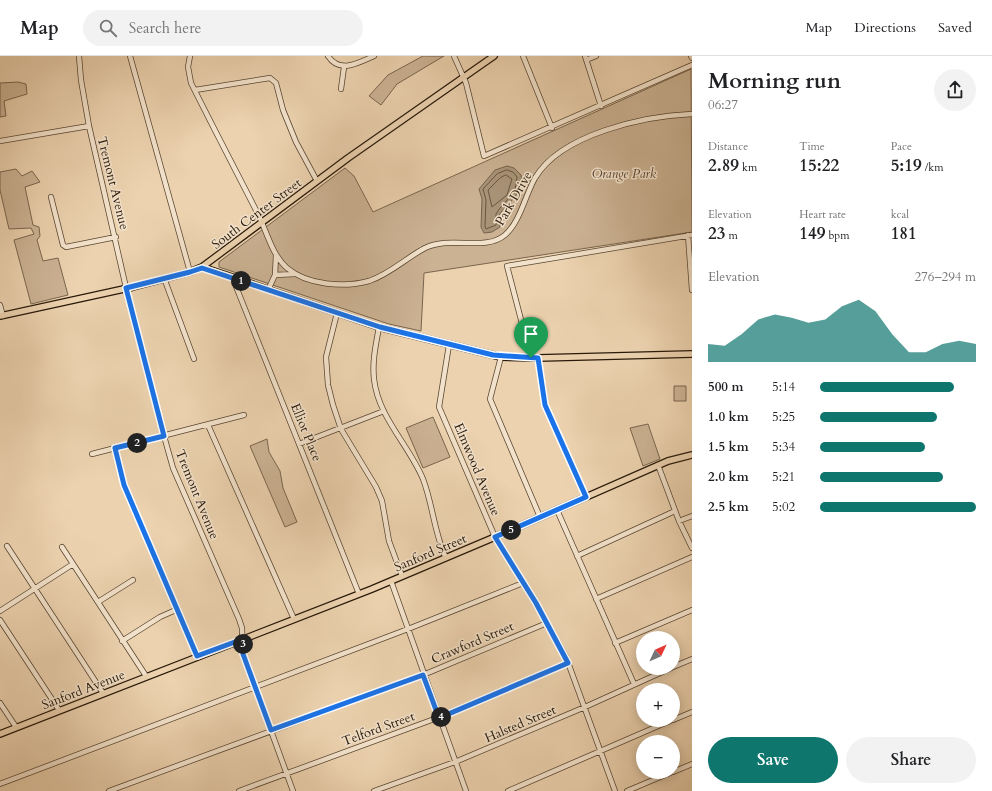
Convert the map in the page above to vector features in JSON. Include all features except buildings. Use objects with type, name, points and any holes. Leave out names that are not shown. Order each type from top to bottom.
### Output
[{"type":"main road","name":"South Center Street","points":[[1,316],[126,288],[202,268],[316,181],[494,56]]},
{"type":"main road","points":[[202,268],[380,327],[501,357],[534,358],[692,354]]},
{"type":"main road","name":"Sanford Street","points":[[174,665],[391,581],[540,518],[658,465],[677,458],[692,456]]},
{"type":"main road","name":"Sanford Avenue","points":[[0,734],[174,665]]},
{"type":"street","name":"Tremont Avenue","points":[[80,56],[81,80],[89,126],[116,237],[126,288],[173,468],[238,619],[243,639],[243,654],[293,791]]},
{"type":"street","points":[[130,56],[190,272]]},
{"type":"street","name":"Park Drive","points":[[190,56],[188,67],[195,90],[262,222],[276,255],[285,267],[295,274],[319,282],[334,284],[350,284],[369,281],[386,274],[416,254],[439,243],[452,241],[482,243],[497,241],[512,228],[536,177],[550,160],[565,149],[608,130],[645,120],[692,114]]},
{"type":"street","points":[[328,56],[337,65],[344,67],[374,56]]},
{"type":"street","points":[[454,56],[463,78],[484,156],[552,128],[692,65]]},
{"type":"street","points":[[523,56],[552,128]]},
{"type":"street","points":[[596,56],[586,58],[601,106]]},
{"type":"street","points":[[341,89],[344,67]]},
{"type":"street","points":[[195,90],[270,78],[276,83],[283,110],[296,142],[316,181]]},
{"type":"street","points":[[0,141],[89,126]]},
{"type":"street","points":[[51,197],[63,245],[66,247],[116,237]]},
{"type":"street","points":[[586,497],[545,405],[534,358],[507,266],[690,235],[692,290]]},
{"type":"street","points":[[268,290],[274,275],[276,255]]},
{"type":"street","points":[[274,275],[295,274]]},
{"type":"street","points":[[164,278],[194,359]]},
{"type":"street","name":"Elliot Place","points":[[233,279],[359,594]]},
{"type":"street","points":[[0,304],[1,316]]},
{"type":"street","points":[[337,312],[326,357],[328,385],[341,429],[376,487],[382,501],[390,541],[402,576]]},
{"type":"street","points":[[380,327],[374,358],[374,379],[378,396],[384,411],[422,477],[428,495],[439,544],[446,558]]},
{"type":"street","name":"Elmwood Avenue","points":[[448,345],[439,407],[495,537],[524,583],[568,663],[615,791]]},
{"type":"street","points":[[501,357],[490,399],[540,518]]},
{"type":"street","points":[[300,444],[384,411]]},
{"type":"street","points":[[92,454],[244,415]]},
{"type":"street","points":[[208,425],[294,619]]},
{"type":"street","points":[[115,448],[124,485],[197,656]]},
{"type":"street","points":[[658,465],[679,521],[692,548]]},
{"type":"street","points":[[557,510],[634,684]]},
{"type":"street","points":[[577,556],[676,511]]},
{"type":"street","points":[[679,521],[692,516]]},
{"type":"street","points":[[7,546],[103,693]]},
{"type":"street","points":[[62,547],[146,676]]},
{"type":"street","points":[[596,599],[692,557]]},
{"type":"street","points":[[0,611],[73,564]]},
{"type":"street","points":[[98,602],[133,580]]},
{"type":"street","points":[[391,581],[423,675],[466,791]]},
{"type":"street","points":[[0,784],[408,629],[524,583]]},
{"type":"street","points":[[122,641],[160,617],[178,609]]},
{"type":"street","points":[[615,642],[692,610]]},
{"type":"street","points":[[0,620],[59,710]]},
{"type":"street","name":"Crawford Street","points":[[109,791],[118,789],[271,730],[423,675],[547,623]]},
{"type":"street","name":"Halsted Street","points":[[680,664],[692,659]]},
{"type":"street","name":"Telford Street","points":[[239,791],[439,718],[568,663]]},
{"type":"street","name":"Halsted Street","points":[[374,791],[455,762],[585,707],[655,675]]},
{"type":"street","points":[[0,703],[16,727]]},
{"type":"street","points":[[680,717],[692,712]]},
{"type":"street","points":[[508,791],[657,727]]},
{"type":"street","points":[[680,769],[692,764]]},
{"type":"street","points":[[626,791],[655,779]]},
{"type":"green space","points":[[423,56],[444,56],[397,84],[381,105],[369,96],[388,75]]},
{"type":"green space","name":"Orange Park","points":[[691,69],[692,232],[424,273],[421,331],[389,324],[219,267],[219,262],[345,168],[354,176],[373,212]]},
{"type":"green space","points":[[18,82],[26,84],[27,94],[4,101],[6,116],[0,117],[0,83]]},
{"type":"green space","points":[[16,169],[22,176],[32,171],[40,182],[25,187],[33,225],[39,227],[40,236],[37,240],[43,261],[58,258],[68,295],[31,304],[14,240],[34,234],[31,228],[9,229],[0,190],[0,172]]},
{"type":"green space","points":[[674,386],[686,386],[686,401],[674,401]]},
{"type":"green space","points":[[433,417],[450,457],[423,468],[406,428]]},
{"type":"green space","points":[[648,424],[660,459],[643,466],[630,428]]},
{"type":"green space","points":[[267,439],[269,452],[280,471],[283,488],[297,522],[285,527],[250,446]]},
{"type":"water","points":[[507,166],[514,168],[521,175],[522,181],[520,187],[518,192],[499,215],[500,227],[492,232],[484,233],[481,227],[482,199],[479,189],[495,170]]},
{"type":"route","points":[[202,268],[380,327],[434,342],[501,357],[531,358],[538,358],[542,397],[586,497],[495,537],[536,603],[568,663],[439,718],[423,675],[271,730],[243,654],[243,639],[197,656],[124,485],[115,448],[164,436],[126,288],[202,268]]}]
